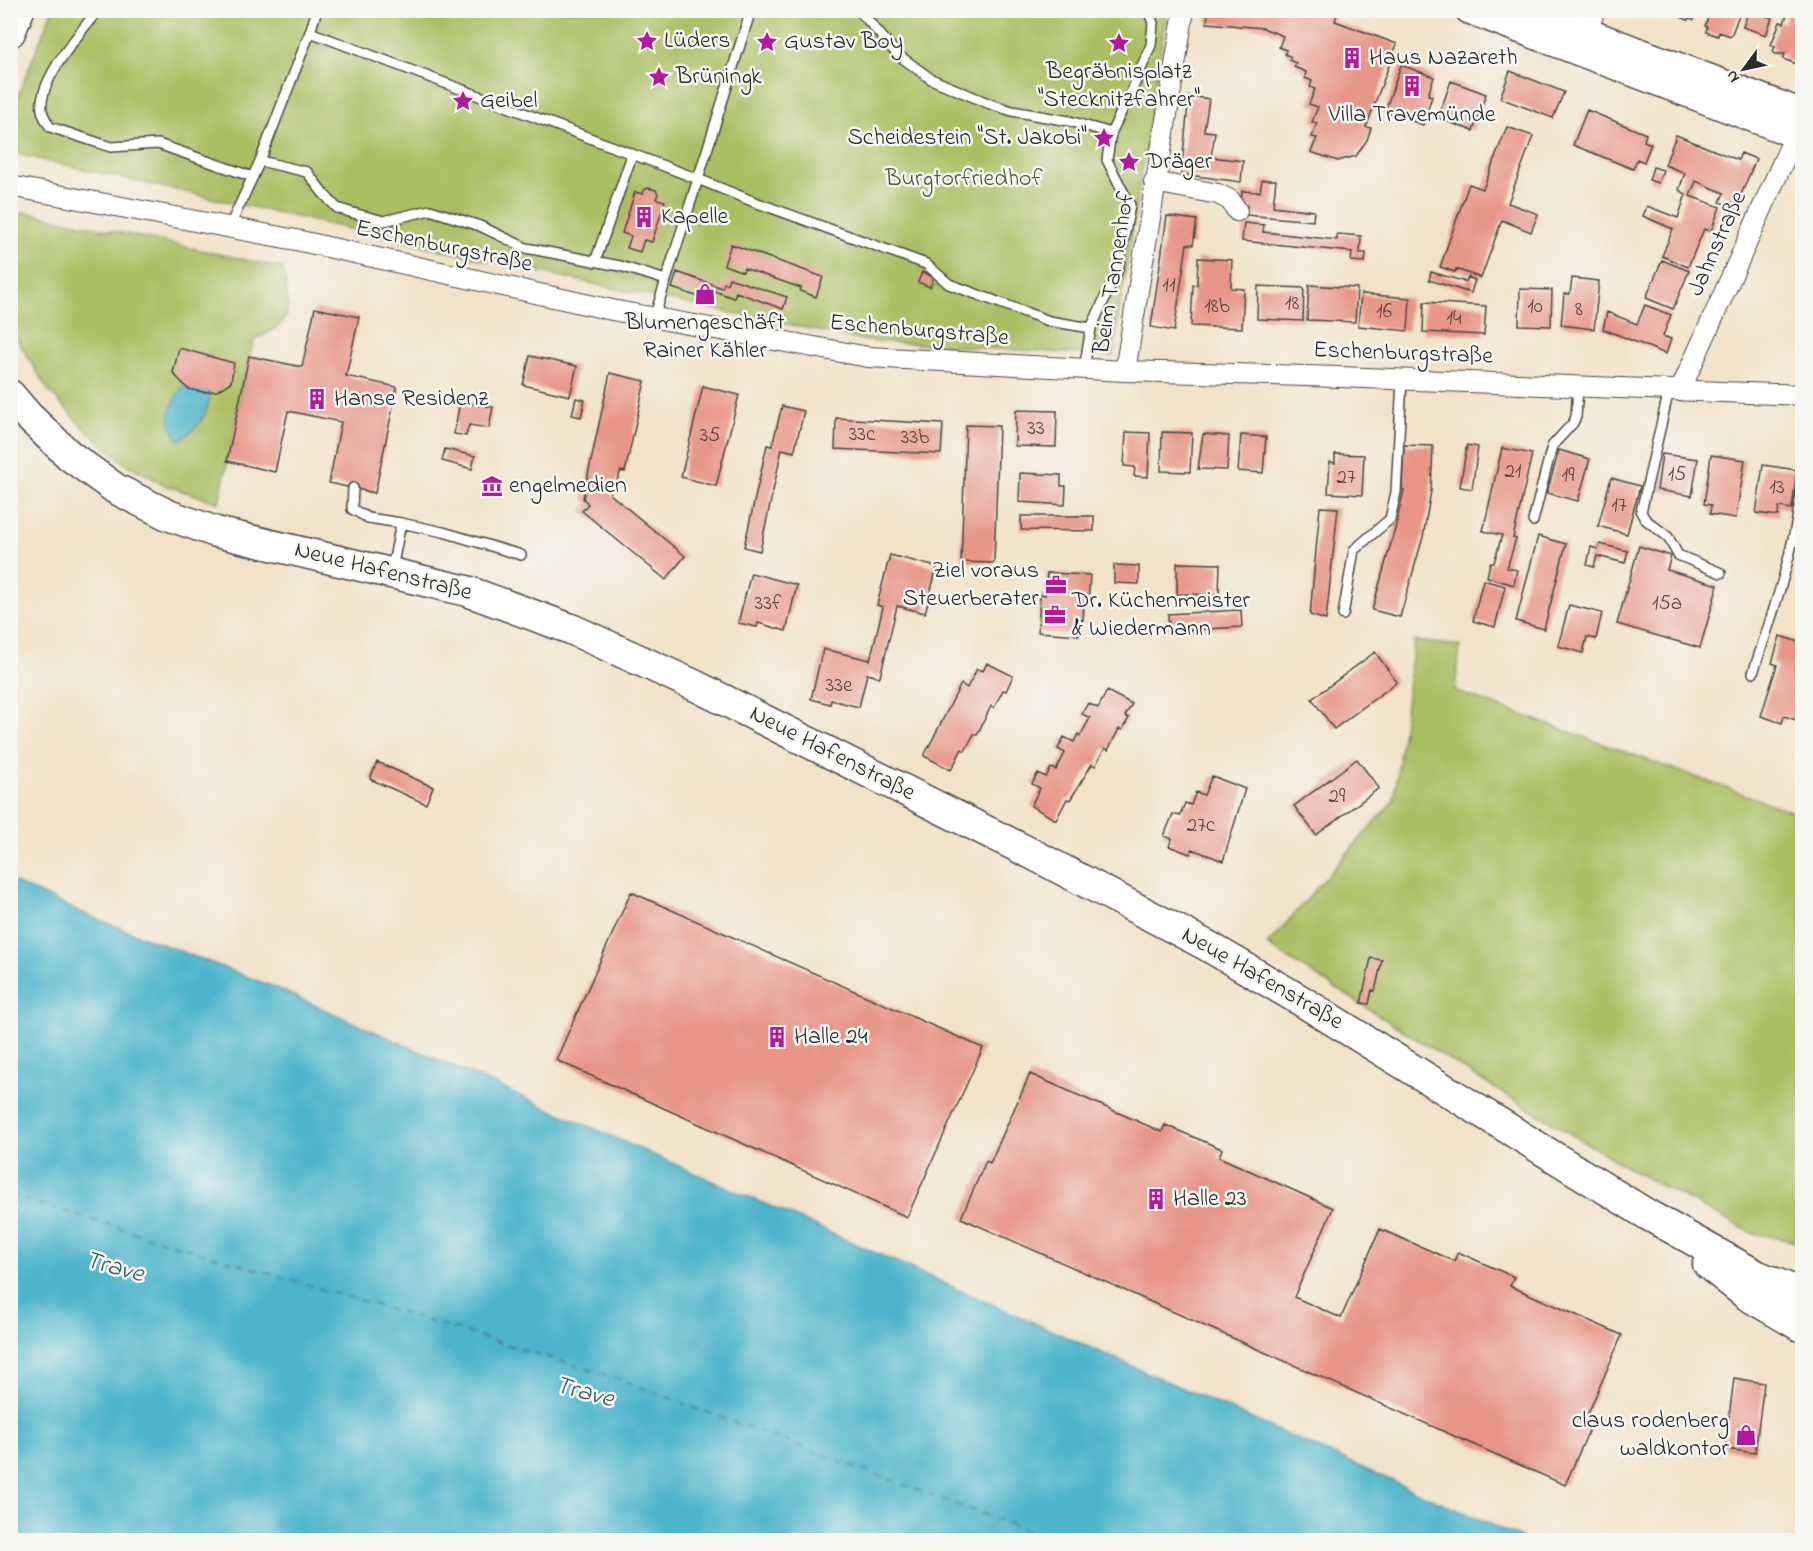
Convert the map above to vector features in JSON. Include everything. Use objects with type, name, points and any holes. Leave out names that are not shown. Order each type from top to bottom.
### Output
[{"type":"main road","points":[[10,32],[19,10]]},
{"type":"main road","points":[[1469,10],[1587,32]]},
{"type":"main road","points":[[1528,10],[1587,32],[1801,126]]},
{"type":"main road","name":"Neue Hafenstraße","points":[[10,394],[27,415],[70,456],[116,489],[168,515],[216,531],[467,591],[571,629],[696,686],[1085,881],[1206,945],[1300,1000],[1648,1215]]},
{"type":"main road","points":[[1648,1215],[1788,1280],[1803,1294]]},
{"type":"main road","points":[[1648,1215],[1747,1295],[1803,1327]]},
{"type":"street","name":"Beim Tannenhof","points":[[1125,371],[1154,182],[1184,10]]},
{"type":"street","name":"Jahnstraße","points":[[1675,391],[1801,126]]},
{"type":"street","name":"Beim Tannenhof","points":[[1154,182],[1218,194],[1230,200],[1237,211]]},
{"type":"street","name":"Eschenburgstraße","points":[[10,186],[296,240],[654,318],[868,357],[1125,371],[1803,395]]},
{"type":"lane","points":[[98,10],[69,47],[46,82],[42,110],[50,127],[111,147],[158,144],[253,177]]},
{"type":"lane","points":[[229,229],[260,161],[317,10]]},
{"type":"lane","points":[[654,318],[751,10]]},
{"type":"lane","points":[[859,10],[897,54],[931,79],[1012,111],[1069,121],[1111,133]]},
{"type":"lane","points":[[1084,369],[1091,328],[1118,270],[1130,205],[1107,160],[1111,133],[1151,45],[1153,23],[1148,10]]},
{"type":"lane","points":[[310,32],[752,201],[926,264],[949,284],[1049,321],[1091,328]]},
{"type":"lane","points":[[595,262],[632,155]]},
{"type":"lane","points":[[260,161],[307,172],[337,208],[353,213],[384,221],[430,210],[480,226],[526,248],[620,266],[666,280]]},
{"type":"lane","points":[[1343,615],[1354,550],[1389,519],[1392,510],[1396,492],[1402,380]]},
{"type":"lane","points":[[1533,521],[1552,446],[1576,417],[1578,387]]},
{"type":"lane","points":[[1675,391],[1641,512],[1645,519],[1668,537],[1678,555],[1721,573]]},
{"type":"lane","points":[[1753,674],[1774,608],[1803,484]]},
{"type":"lane","points":[[353,488],[352,509],[368,518],[443,532],[521,555]]},
{"type":"lane","points":[[392,572],[401,523]]},
{"type":"lane","points":[[1788,1280],[1803,1303]]},
{"type":"green space","name":"Burgtorfriedhof","points":[[52,11],[1167,11],[1112,356],[868,341],[612,288],[11,153],[10,116]]},
{"type":"green space","points":[[25,212],[283,268],[288,303],[287,312],[278,327],[255,339],[249,356],[219,503],[165,485],[123,462],[85,429],[48,390],[11,329],[10,216]]},
{"type":"green space","points":[[1414,641],[1460,646],[1455,691],[1802,815],[1802,1243],[1752,1233],[1635,1172],[1494,1088],[1267,945],[1394,800]]},
{"type":"water","points":[[184,385],[188,389],[209,392],[209,400],[201,420],[180,440],[171,427],[170,412],[175,398]]},
{"type":"water","name":"Trave","points":[[11,881],[94,918],[269,985],[1526,1540],[11,1540]]},
{"type":"building","points":[[1208,10],[1329,10],[1337,14],[1335,21],[1397,44],[1366,127],[1371,128],[1367,140],[1356,156],[1338,161],[1311,152],[1317,138],[1312,137],[1317,123],[1312,122],[1318,107],[1309,104],[1315,89],[1310,87],[1312,81],[1305,78],[1306,72],[1294,67],[1296,63],[1289,60],[1291,57],[1285,54],[1286,50],[1279,47],[1283,36],[1263,28],[1207,23]]},
{"type":"building","points":[[1663,10],[1697,10],[1694,20],[1689,18],[1688,20]]},
{"type":"building","points":[[1711,10],[1741,10],[1731,36],[1719,32],[1718,36],[1706,32],[1707,27],[1705,26]]},
{"type":"building","points":[[1749,10],[1763,10],[1761,14],[1772,18],[1766,35],[1743,27]]},
{"type":"building","points":[[1789,10],[1802,10],[1802,66],[1783,59],[1785,54],[1775,54],[1773,51],[1775,47],[1771,45],[1780,22],[1784,23]]},
{"type":"building","name":"Villa Travemünde","points":[[1401,65],[1434,77],[1428,95],[1432,96],[1423,125],[1385,111]]},
{"type":"building","points":[[1510,71],[1564,92],[1553,118],[1500,98]]},
{"type":"building","points":[[1451,81],[1486,94],[1473,131],[1438,118]]},
{"type":"building","points":[[1189,96],[1209,99],[1204,131],[1215,132],[1211,157],[1243,161],[1241,182],[1181,174]]},
{"type":"building","points":[[1587,110],[1646,134],[1644,141],[1651,144],[1644,162],[1637,159],[1633,169],[1573,145]]},
{"type":"building","points":[[1507,127],[1533,136],[1508,203],[1538,214],[1531,232],[1502,220],[1481,278],[1456,269],[1455,272],[1440,267],[1469,184],[1483,189]]},
{"type":"building","points":[[1676,135],[1738,160],[1741,153],[1756,159],[1735,209],[1720,202],[1724,193],[1696,181],[1690,196],[1720,207],[1711,231],[1704,229],[1688,267],[1662,256],[1673,229],[1643,216],[1647,206],[1678,218],[1686,194],[1679,190],[1685,173],[1665,165]]},
{"type":"building","points":[[1653,167],[1663,170],[1658,183],[1649,180]]},
{"type":"building","points":[[1262,180],[1276,180],[1273,206],[1314,211],[1313,221],[1246,215],[1247,205],[1241,204],[1242,191],[1260,192]]},
{"type":"building","name":"Kapelle","points":[[648,188],[656,190],[658,194],[656,199],[665,201],[652,242],[644,240],[640,252],[627,248],[631,236],[622,233],[635,192],[643,194]]},
{"type":"building","points":[[1167,216],[1197,220],[1193,245],[1187,244],[1174,331],[1151,327]]},
{"type":"building","points":[[1244,223],[1264,225],[1263,232],[1337,240],[1337,234],[1361,236],[1360,253],[1366,253],[1365,262],[1351,261],[1352,252],[1242,241]]},
{"type":"building","points":[[731,244],[823,277],[816,297],[800,291],[801,288],[744,268],[743,272],[724,265]]},
{"type":"building","points":[[1198,258],[1232,260],[1231,288],[1244,289],[1242,328],[1191,326],[1193,285],[1197,285]]},
{"type":"building","points":[[1662,260],[1689,271],[1673,309],[1646,298]]},
{"type":"building","points":[[677,272],[722,288],[724,283],[727,284],[729,278],[787,297],[783,309],[736,292],[734,298],[711,290],[708,300],[672,288]]},
{"type":"building","points":[[922,272],[934,277],[930,287],[918,282]]},
{"type":"building","points":[[1431,272],[1466,282],[1468,277],[1475,280],[1471,293],[1429,280]]},
{"type":"building","points":[[1572,278],[1599,281],[1594,329],[1561,325],[1564,294],[1570,294]]},
{"type":"building","points":[[1309,285],[1357,288],[1355,322],[1307,320]]},
{"type":"building","points":[[1258,286],[1304,288],[1303,321],[1257,319]]},
{"type":"building","points":[[1520,289],[1552,290],[1551,326],[1519,325]]},
{"type":"building","points":[[1361,294],[1410,298],[1408,331],[1358,326]]},
{"type":"building","points":[[1424,302],[1486,306],[1484,335],[1423,332]]},
{"type":"building","points":[[1645,305],[1671,315],[1663,336],[1671,339],[1666,354],[1603,329],[1607,312],[1637,324]]},
{"type":"building","name":"Hanse Residenz","points":[[315,308],[359,317],[346,376],[397,387],[375,493],[329,483],[341,422],[288,411],[275,472],[227,461],[249,356],[302,367]]},
{"type":"building","points":[[179,348],[234,363],[231,382],[217,391],[203,392],[188,389],[173,373]]},
{"type":"building","points":[[530,356],[577,366],[570,396],[523,385]]},
{"type":"building","points":[[610,373],[645,381],[625,472],[621,471],[616,483],[613,482],[610,494],[685,556],[666,580],[582,511],[588,504],[583,498]]},
{"type":"building","points":[[703,386],[739,395],[716,486],[681,477]]},
{"type":"building","points":[[576,398],[585,400],[581,417],[572,415]]},
{"type":"building","points":[[460,402],[493,407],[489,428],[469,425],[466,436],[454,434]]},
{"type":"building","points":[[782,406],[804,411],[794,452],[782,449],[760,551],[744,547],[767,445],[772,446]]},
{"type":"building","points":[[1016,410],[1057,411],[1056,447],[1015,446]]},
{"type":"building","points":[[836,418],[943,424],[941,454],[835,449]]},
{"type":"building","points":[[966,425],[999,426],[994,563],[961,562]]},
{"type":"building","points":[[1126,432],[1150,433],[1148,477],[1134,476],[1135,467],[1124,466]]},
{"type":"building","points":[[1162,432],[1192,433],[1190,472],[1161,471]]},
{"type":"building","points":[[1203,434],[1229,436],[1227,470],[1198,469]]},
{"type":"building","points":[[1241,435],[1266,437],[1263,473],[1238,471]]},
{"type":"building","points":[[1404,445],[1433,446],[1431,491],[1423,537],[1400,617],[1372,610],[1404,490],[1402,490]]},
{"type":"building","points":[[1467,445],[1478,447],[1472,489],[1460,487]]},
{"type":"building","points":[[1502,448],[1532,454],[1513,538],[1516,539],[1507,568],[1517,570],[1514,585],[1487,577],[1490,563],[1494,563],[1502,535],[1483,531]]},
{"type":"building","points":[[445,449],[475,456],[472,469],[442,461]]},
{"type":"building","points":[[1559,450],[1590,459],[1578,501],[1547,493]]},
{"type":"building","points":[[1335,454],[1364,455],[1362,495],[1328,493],[1330,462],[1335,463]]},
{"type":"building","points":[[1662,454],[1698,459],[1692,496],[1657,490]]},
{"type":"building","points":[[1711,455],[1745,460],[1736,518],[1710,514],[1711,505],[1704,504]]},
{"type":"building","points":[[1763,465],[1797,470],[1792,509],[1779,507],[1778,516],[1756,513]]},
{"type":"building","points":[[1020,473],[1061,475],[1061,486],[1066,486],[1065,505],[1019,502]]},
{"type":"building","points":[[1611,478],[1640,486],[1627,534],[1598,526]]},
{"type":"building","points":[[1320,507],[1338,508],[1326,620],[1310,615]]},
{"type":"building","points":[[1021,516],[1094,516],[1094,531],[1021,530]]},
{"type":"building","points":[[1538,536],[1566,544],[1544,629],[1516,621]]},
{"type":"building","points":[[1600,544],[1628,551],[1625,563],[1597,556],[1594,567],[1587,565],[1591,547],[1598,549]]},
{"type":"building","points":[[1639,546],[1671,556],[1667,570],[1718,585],[1700,648],[1617,624]]},
{"type":"building","points":[[890,555],[937,567],[925,613],[897,606],[880,677],[867,674],[859,707],[831,700],[830,704],[811,699],[823,649],[870,660],[883,607],[877,605]]},
{"type":"building","points":[[1177,563],[1220,564],[1219,595],[1177,594]]},
{"type":"building","points":[[1114,565],[1139,566],[1139,584],[1114,583]]},
{"type":"building","points":[[751,573],[797,585],[786,631],[758,623],[757,627],[738,623]]},
{"type":"building","points":[[1047,573],[1090,575],[1088,602],[1084,602],[1079,635],[1038,632],[1040,595],[1045,595]]},
{"type":"building","points":[[1483,580],[1505,586],[1495,627],[1473,621]]},
{"type":"building","points":[[1569,605],[1602,613],[1596,639],[1587,637],[1583,653],[1558,646]]},
{"type":"building","points":[[1241,610],[1242,627],[1169,631],[1168,614]]},
{"type":"building","points":[[1780,636],[1802,643],[1802,722],[1784,716],[1782,723],[1761,716],[1777,665],[1772,663]]},
{"type":"building","points":[[1375,652],[1397,682],[1334,729],[1312,699]]},
{"type":"building","points":[[987,663],[1013,676],[994,708],[991,706],[977,735],[974,734],[965,751],[962,749],[951,770],[924,756],[961,684],[967,688],[977,669],[983,671]]},
{"type":"building","points":[[1107,691],[1132,704],[1125,716],[1129,718],[1122,730],[1119,729],[1108,750],[1105,748],[1095,766],[1092,764],[1070,800],[1067,799],[1056,820],[1031,806],[1040,788],[1032,784],[1038,773],[1046,777],[1051,768],[1056,770],[1065,753],[1058,749],[1064,737],[1074,742],[1078,734],[1080,736],[1090,718],[1082,714],[1088,703],[1098,708]]},
{"type":"building","points":[[1357,759],[1379,788],[1316,835],[1294,806]]},
{"type":"building","points":[[377,762],[433,787],[426,804],[370,779]]},
{"type":"building","points":[[1212,776],[1245,789],[1223,861],[1192,849],[1190,854],[1169,846],[1172,839],[1164,836],[1173,814],[1180,816],[1185,803],[1191,805],[1196,792],[1204,795]]},
{"type":"building","name":"Halle 24","points":[[631,892],[983,1048],[907,1217],[556,1060]]},
{"type":"building","points":[[1371,958],[1382,960],[1375,991],[1372,990],[1369,1004],[1361,1003]]},
{"type":"building","points":[[1030,1074],[1162,1132],[1165,1125],[1222,1149],[1219,1157],[1333,1208],[1294,1297],[1341,1318],[1380,1229],[1454,1261],[1458,1252],[1514,1277],[1510,1286],[1622,1335],[1583,1425],[1590,1428],[1565,1485],[961,1218],[986,1161],[990,1163]]},
{"type":"building","points":[[1734,1378],[1764,1383],[1755,1453],[1725,1449]]},
{"type":"ferry route","points":[[10,1195],[604,1374],[1053,1540]]},
{"type":"place","name":"Lüders","points":[[647,41]]},
{"type":"place","name":"Gustav Boy","points":[[767,42]]},
{"type":"place","name":"Begräbnisplatz \"Stecknitzfahrer\"","points":[[1119,43]]},
{"type":"place","name":"Haus Nazareth","points":[[1352,58]]},
{"type":"place","name":"Brüningk","points":[[659,77]]},
{"type":"place","name":"Villa Travemünde","points":[[1412,86]]},
{"type":"place","name":"Geibel","points":[[463,101]]},
{"type":"place","name":"Scheidestein \"St. Jakobi\"","points":[[1104,138]]},
{"type":"place","name":"Dräger","points":[[1129,162]]},
{"type":"place","name":"Kapelle","points":[[644,217]]},
{"type":"place","name":"Blumengeschäft Rainer Kähler","points":[[705,294]]},
{"type":"place","name":"Hanse Residenz","points":[[317,399]]},
{"type":"place","name":"engelmedien","points":[[492,486]]},
{"type":"place","name":"Ziel voraus Steuerberater","points":[[1056,585]]},
{"type":"place","name":"Dr. Küchenmeister & Wiedermann","points":[[1055,615]]},
{"type":"place","name":"Halle 24","points":[[777,1037]]},
{"type":"place","name":"Halle 23","points":[[1156,1199]]},
{"type":"place","name":"claus rodenberg waldkontor","points":[[1746,1435]]}]
